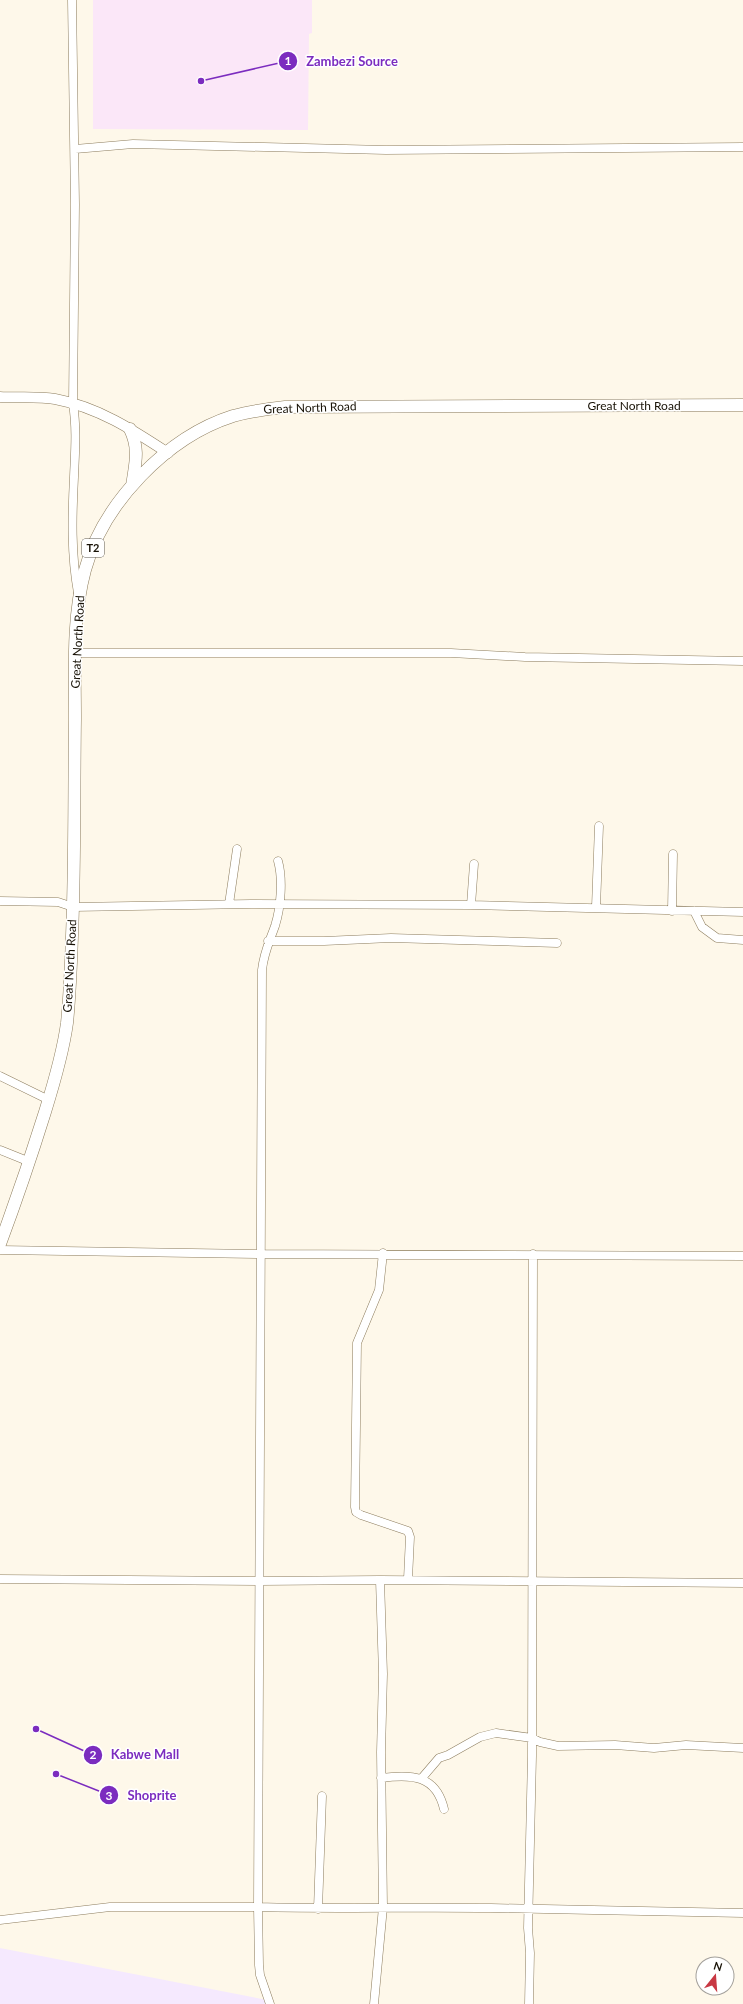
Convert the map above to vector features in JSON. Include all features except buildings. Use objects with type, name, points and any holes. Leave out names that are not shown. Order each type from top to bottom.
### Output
[{"type":"highway","name":"Great North Road","points":[[1,1237],[30,1162],[49,1100],[66,1024],[73,907],[76,652],[79,600],[85,569],[104,522],[118,501],[152,466],[185,440],[231,417],[259,409],[285,407],[743,405]]},
{"type":"highway","points":[[130,429],[135,439],[137,451],[132,486]]},
{"type":"main road","points":[[0,397],[54,399],[94,410],[130,429],[168,453]]},
{"type":"street","points":[[72,0],[75,149],[73,404],[76,425],[72,520],[72,561],[79,600]]},
{"type":"street","points":[[75,149],[133,144],[386,150],[743,147]]},
{"type":"street","points":[[76,652],[451,653],[525,657],[743,661]]},
{"type":"street","points":[[596,907],[599,826]]},
{"type":"street","points":[[229,904],[237,849]]},
{"type":"street","points":[[672,910],[673,854]]},
{"type":"street","points":[[270,2004],[260,1976],[258,1907],[260,1254],[262,970],[268,941],[275,924],[278,905],[280,869],[278,861]]},
{"type":"street","points":[[471,905],[474,864]]},
{"type":"street","points":[[0,901],[58,902],[73,907],[229,904],[471,905],[596,907],[743,912]]},
{"type":"street","points":[[694,911],[702,927],[716,938],[743,940]]},
{"type":"street","points":[[268,941],[324,941],[391,938],[557,943]]},
{"type":"street","points":[[0,1076],[49,1100]]},
{"type":"street","points":[[0,1150],[30,1162]]},
{"type":"street","points":[[0,1250],[260,1254],[383,1253],[743,1256]]},
{"type":"street","points":[[383,1253],[379,1290],[357,1343],[355,1507],[356,1512],[361,1515],[408,1531],[410,1537],[408,1579]]},
{"type":"street","points":[[529,2004],[530,1953],[528,1909],[532,1738],[534,1254]]},
{"type":"street","points":[[0,1579],[260,1581],[408,1579],[743,1583]]},
{"type":"street","points":[[374,2004],[383,1907],[381,1778],[384,1674],[380,1580]]},
{"type":"street","points":[[421,1779],[438,1758],[448,1755],[480,1737],[496,1734],[532,1738],[540,1742],[558,1746],[614,1745],[654,1748],[686,1745],[743,1748]]},
{"type":"street","points":[[381,1778],[406,1776],[421,1779],[435,1789],[441,1798],[444,1809]]},
{"type":"street","points":[[318,1909],[322,1796]]},
{"type":"street","points":[[0,1920],[110,1907],[287,1906],[318,1909],[383,1907],[743,1913]]},
{"type":"shaded area","points":[[93,0],[312,0],[312,33],[309,34],[308,130],[93,129]]},
{"type":"shaded area","points":[[0,1948],[267,2000],[267,2004],[0,2004]]},
{"type":"place","name":"Zambezi Source","points":[[201,81]]},
{"type":"place","name":"Kabwe Mall","points":[[36,1729]]},
{"type":"place","name":"Shoprite","points":[[56,1774]]}]
